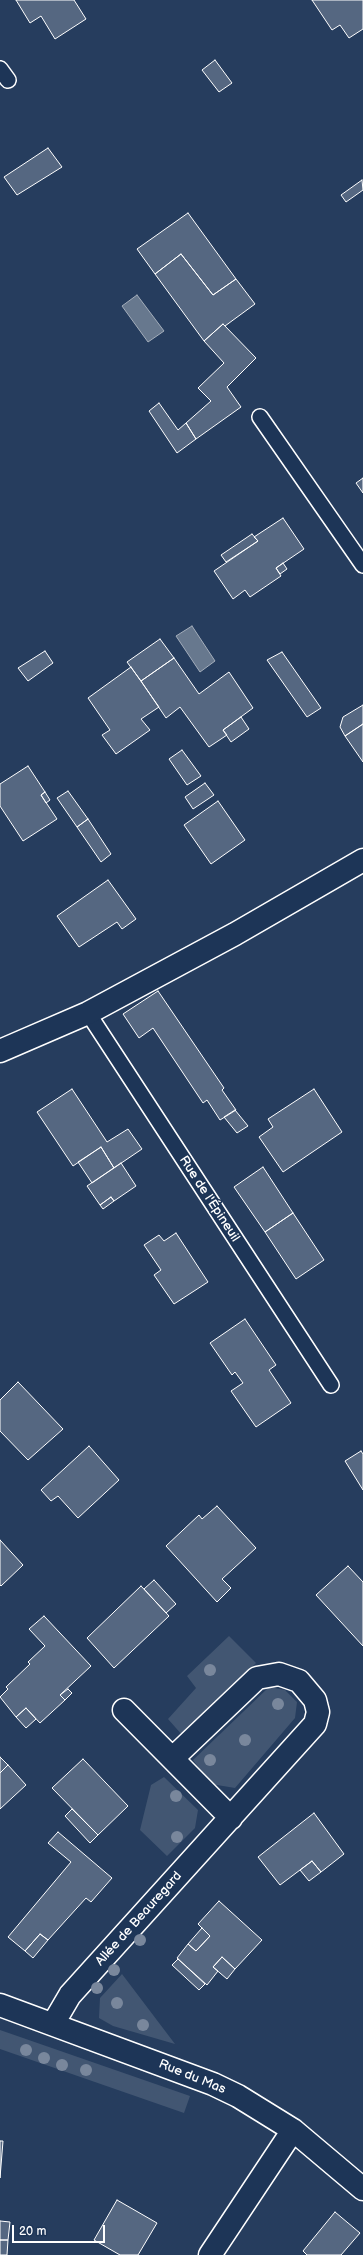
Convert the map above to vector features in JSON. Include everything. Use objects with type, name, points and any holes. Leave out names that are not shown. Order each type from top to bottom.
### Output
[{"type":"street","points":[[0,1051],[88,1013],[235,934],[363,860]]},
{"type":"street","name":"Allée de Beauregard","points":[[53,2024],[70,1995],[315,1724],[318,1712],[315,1700],[298,1681],[279,1674],[257,1678],[173,1758]]},
{"type":"street","points":[[124,1710],[231,1818]]},
{"type":"street","name":"Rue du Mas","points":[[0,2005],[213,2084],[260,2109],[293,2130],[363,2189]]},
{"type":"street","points":[[210,2255],[293,2130]]},
{"type":"lane","points":[[260,417],[363,565]]},
{"type":"lane","name":"Rue de l'Épineuil","points":[[88,1013],[331,1385]]},
{"type":"shaded area","points":[[137,295],[164,331],[148,342],[122,306]]},
{"type":"shaded area","points":[[192,626],[215,661],[200,672],[176,636]]},
{"type":"shaded area","points":[[229,1636],[256,1663],[183,1736],[168,1719],[196,1688],[187,1676]]},
{"type":"shaded area","points":[[269,1687],[285,1690],[297,1702],[295,1718],[235,1788],[211,1784],[193,1760]]},
{"type":"shaded area","points":[[164,1777],[198,1810],[195,1828],[167,1856],[140,1830],[151,1785]]},
{"type":"shaded area","points":[[122,1974],[175,2044],[113,2026],[99,2018],[100,1998]]},
{"type":"shaded area","points":[[0,2030],[190,2096],[184,2113],[0,2049]]},
{"type":"building","points":[[16,0],[74,0],[86,19],[55,39],[41,16],[30,23]]},
{"type":"building","points":[[312,0],[363,0],[363,29],[349,38],[340,25],[332,30]]},
{"type":"building","points":[[215,60],[232,83],[219,92],[202,70]]},
{"type":"building","points":[[48,148],[62,167],[17,195],[4,177]]},
{"type":"building","points":[[362,180],[363,190],[346,202],[341,195]]},
{"type":"building","points":[[188,213],[236,279],[213,295],[181,254],[155,274],[137,249]]},
{"type":"building","points":[[181,254],[213,295],[236,279],[255,304],[225,326],[223,324],[204,341],[155,274]]},
{"type":"building","points":[[223,324],[256,358],[227,387],[241,407],[196,439],[186,423],[211,401],[198,388],[224,363],[204,341]]},
{"type":"building","points":[[159,403],[178,430],[186,423],[196,439],[177,453],[149,411]]},
{"type":"building","points":[[363,478],[363,493],[356,483]]},
{"type":"building","points":[[283,518],[304,549],[276,568],[281,576],[250,597],[245,590],[233,599],[214,571],[258,541],[254,537]]},
{"type":"building","points":[[252,534],[258,541],[226,562],[221,555]]},
{"type":"building","points":[[283,563],[287,569],[280,574],[276,568]]},
{"type":"building","points":[[160,639],[174,658],[141,681],[127,662]]},
{"type":"building","points":[[45,651],[53,663],[28,681],[18,668]]},
{"type":"building","points":[[282,652],[321,708],[307,717],[267,660]]},
{"type":"building","points":[[174,658],[199,694],[229,672],[253,708],[223,730],[227,735],[209,747],[180,707],[166,718],[141,681]]},
{"type":"building","points":[[131,667],[159,707],[141,719],[150,730],[116,754],[102,735],[110,730],[88,698]]},
{"type":"building","points":[[363,705],[363,724],[345,736],[340,727],[343,717]]},
{"type":"building","points":[[241,717],[249,729],[231,742],[223,730]]},
{"type":"building","points":[[363,724],[363,762],[345,736]]},
{"type":"building","points":[[182,750],[201,776],[187,785],[169,759]]},
{"type":"building","points":[[28,766],[45,792],[41,795],[57,819],[23,841],[0,806],[0,784]]},
{"type":"building","points":[[205,783],[214,795],[193,809],[185,797]]},
{"type":"building","points":[[68,791],[88,819],[77,827],[57,798]]},
{"type":"building","points":[[45,792],[50,800],[46,803],[41,795]]},
{"type":"building","points":[[218,801],[245,840],[211,864],[184,825]]},
{"type":"building","points":[[88,819],[111,854],[101,862],[77,827]]},
{"type":"building","points":[[108,880],[136,919],[122,929],[117,922],[79,947],[57,916]]},
{"type":"building","points":[[158,991],[224,1088],[222,1090],[236,1110],[220,1120],[207,1100],[203,1103],[153,1028],[139,1038],[123,1014]]},
{"type":"building","points":[[72,1089],[107,1142],[128,1129],[142,1149],[114,1168],[101,1147],[73,1166],[37,1112]]},
{"type":"building","points":[[314,1089],[342,1132],[283,1172],[259,1137],[273,1127],[268,1119]]},
{"type":"building","points":[[235,1110],[248,1126],[237,1133],[224,1117]]},
{"type":"building","points":[[101,1147],[114,1168],[92,1183],[78,1162]]},
{"type":"building","points":[[121,1163],[136,1186],[114,1201],[111,1197],[100,1205],[87,1186]]},
{"type":"building","points":[[263,1167],[293,1213],[265,1232],[234,1187]]},
{"type":"building","points":[[111,1197],[114,1201],[103,1209],[100,1205]]},
{"type":"building","points":[[293,1213],[324,1260],[296,1279],[265,1232]]},
{"type":"building","points":[[176,1233],[208,1282],[174,1304],[154,1275],[161,1270],[144,1245],[159,1235],[164,1241]]},
{"type":"building","points":[[245,1319],[276,1365],[269,1370],[291,1403],[256,1427],[231,1391],[243,1383],[235,1372],[232,1375],[210,1343]]},
{"type":"building","points":[[18,1382],[63,1429],[28,1460],[0,1431],[0,1400]]},
{"type":"building","points":[[89,1446],[119,1480],[78,1518],[58,1496],[51,1501],[41,1490]]},
{"type":"building","points":[[361,1451],[363,1454],[363,1490],[345,1461]]},
{"type":"building","points":[[217,1506],[256,1548],[222,1579],[231,1588],[217,1602],[166,1546],[199,1515],[202,1519]]},
{"type":"building","points":[[0,1540],[23,1565],[1,1586],[0,1585]]},
{"type":"building","points":[[348,1566],[363,1582],[363,1646],[316,1595]]},
{"type":"building","points":[[154,1580],[176,1604],[166,1613],[144,1589]]},
{"type":"building","points":[[141,1586],[169,1616],[114,1668],[87,1638]]},
{"type":"building","points":[[44,1616],[91,1666],[60,1695],[65,1700],[40,1723],[26,1708],[16,1717],[0,1697],[8,1689],[6,1687],[30,1664],[28,1662],[45,1646],[29,1629]]},
{"type":"building","points":[[68,1689],[72,1693],[65,1700],[60,1695]]},
{"type":"building","points":[[26,1708],[36,1719],[26,1728],[16,1717]]},
{"type":"building","points":[[0,1757],[8,1765],[0,1773]]},
{"type":"building","points":[[83,1759],[128,1806],[98,1835],[52,1788]]},
{"type":"building","points":[[8,1765],[26,1785],[0,1809],[0,1773]]},
{"type":"building","points":[[72,1809],[98,1835],[90,1843],[65,1816]]},
{"type":"building","points":[[314,1813],[344,1854],[321,1872],[312,1861],[280,1885],[258,1857]]},
{"type":"building","points":[[58,1832],[112,1878],[91,1902],[86,1898],[48,1940],[40,1934],[25,1951],[8,1937],[71,1862],[48,1843]]},
{"type":"building","points":[[312,1861],[321,1872],[309,1881],[300,1870]]},
{"type":"building","points":[[219,1901],[262,1940],[235,1969],[222,1957],[213,1967],[218,1971],[207,1985],[177,1958],[188,1944],[196,1951],[210,1936],[198,1924]]},
{"type":"building","points":[[202,1928],[210,1936],[196,1951],[188,1944]]},
{"type":"building","points":[[40,1934],[48,1940],[33,1958],[25,1951]]},
{"type":"building","points":[[222,1957],[235,1969],[227,1979],[213,1967]]},
{"type":"building","points":[[178,1959],[205,1984],[199,1990],[172,1965]]},
{"type":"building","points":[[0,2141],[3,2141],[0,2178]]},
{"type":"building","points":[[117,2200],[157,2223],[138,2255],[120,2255],[94,2240]]},
{"type":"building","points":[[335,2212],[360,2233],[341,2255],[307,2255],[303,2251]]},
{"type":"building","points":[[0,2221],[10,2222],[8,2240],[0,2240]]},
{"type":"building","points":[[0,2240],[8,2240],[7,2255],[0,2255]]}]
